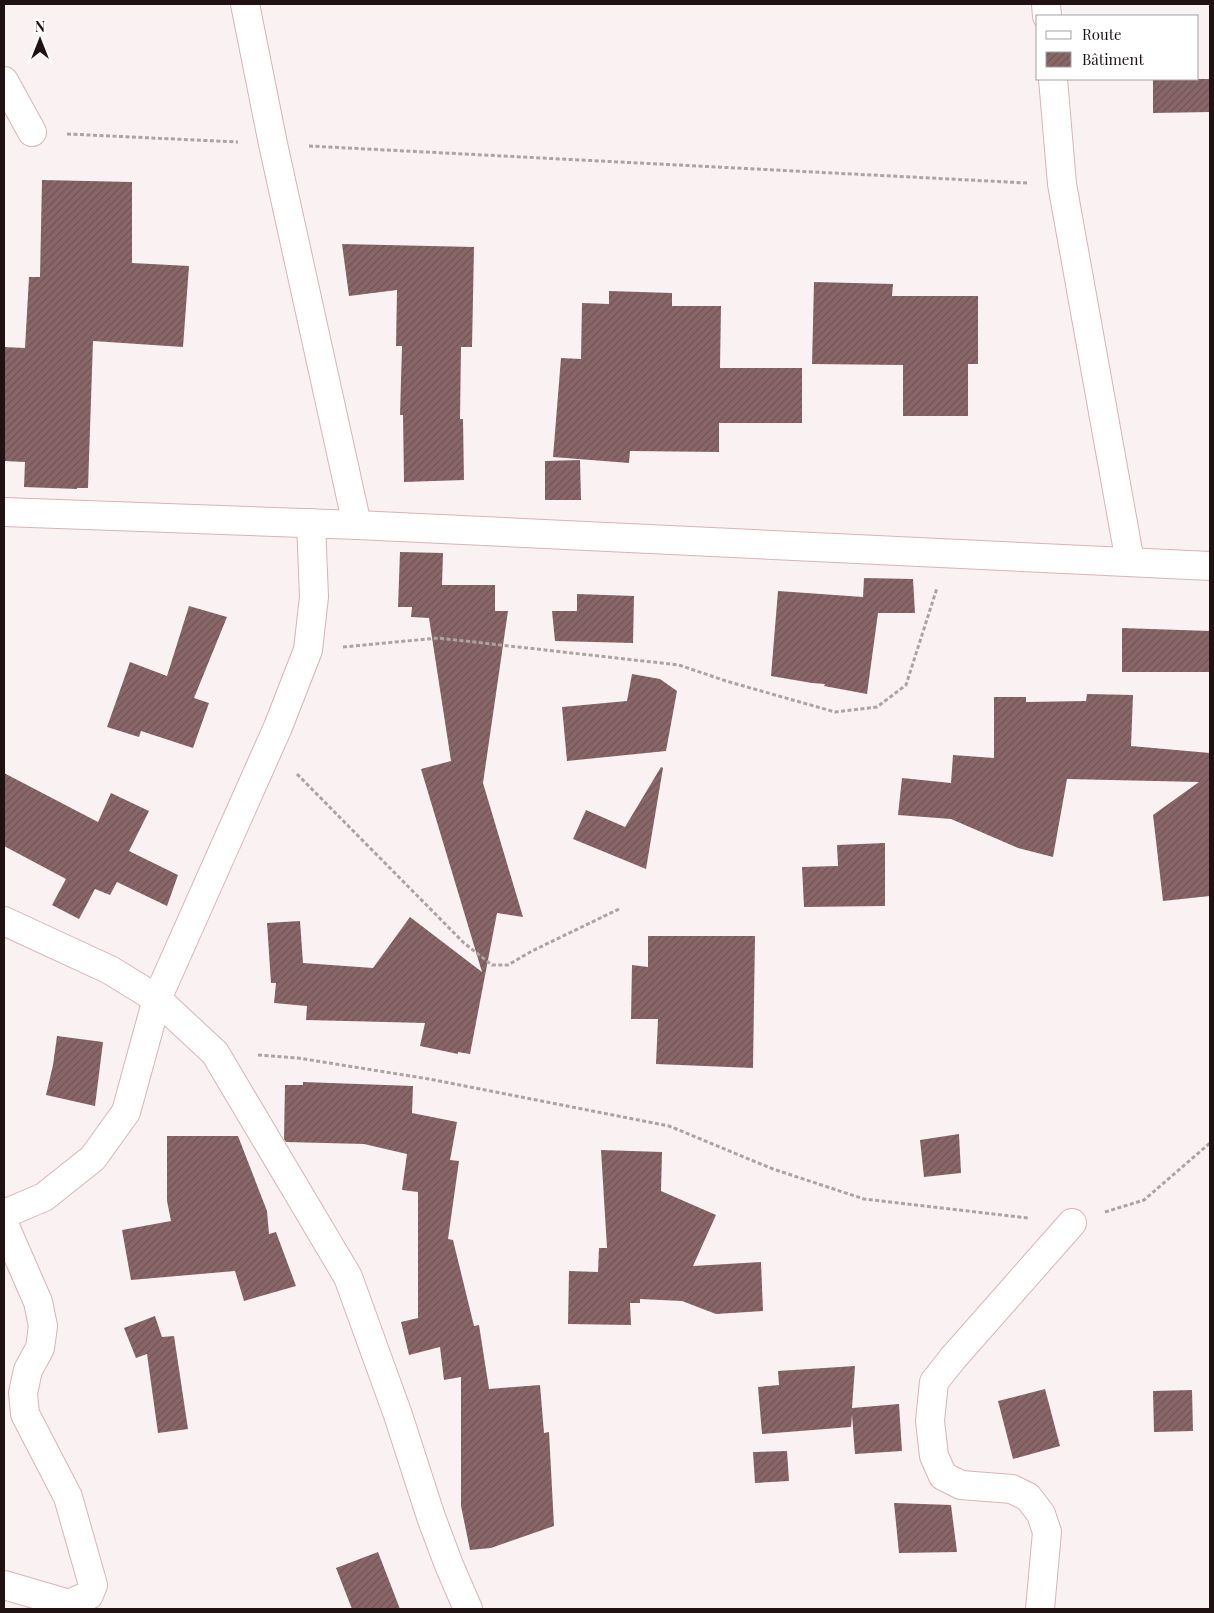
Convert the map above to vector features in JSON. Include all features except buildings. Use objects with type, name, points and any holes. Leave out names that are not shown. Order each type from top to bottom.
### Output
[{"type":"street","points":[[245,4],[273,144],[357,525]]},
{"type":"street","points":[[1053,80],[1062,184],[1130,562]]},
{"type":"street","points":[[4,81],[32,132]]},
{"type":"street","points":[[4,512],[357,525],[1210,566]]},
{"type":"street","points":[[4,1214],[44,1197],[93,1158],[126,1112],[157,999],[270,746],[308,650],[314,596],[311,523]]},
{"type":"street","points":[[4,921],[110,970],[157,999],[215,1053],[348,1277],[398,1415],[431,1517],[468,1609]]},
{"type":"street","points":[[1040,1609],[1047,1532],[1041,1514],[1028,1498],[1012,1489],[961,1485],[943,1476],[934,1456],[930,1421],[934,1382],[1072,1223]]},
{"type":"street","points":[[4,1224],[38,1302],[43,1326],[40,1348],[28,1370],[26,1378],[23,1393],[25,1414],[68,1498],[93,1585],[89,1596],[69,1604],[4,1585]]},
{"type":"path","points":[[32,132],[1062,184]]},
{"type":"path","points":[[308,650],[438,638],[680,665],[726,681],[835,712],[877,707],[906,685],[948,554]]},
{"type":"path","points":[[270,746],[464,943],[492,965],[508,965],[532,951],[619,909]]},
{"type":"path","points":[[215,1053],[298,1058],[410,1076],[669,1126],[773,1169],[864,1199],[1072,1223],[1144,1200],[1210,1144]]}]
